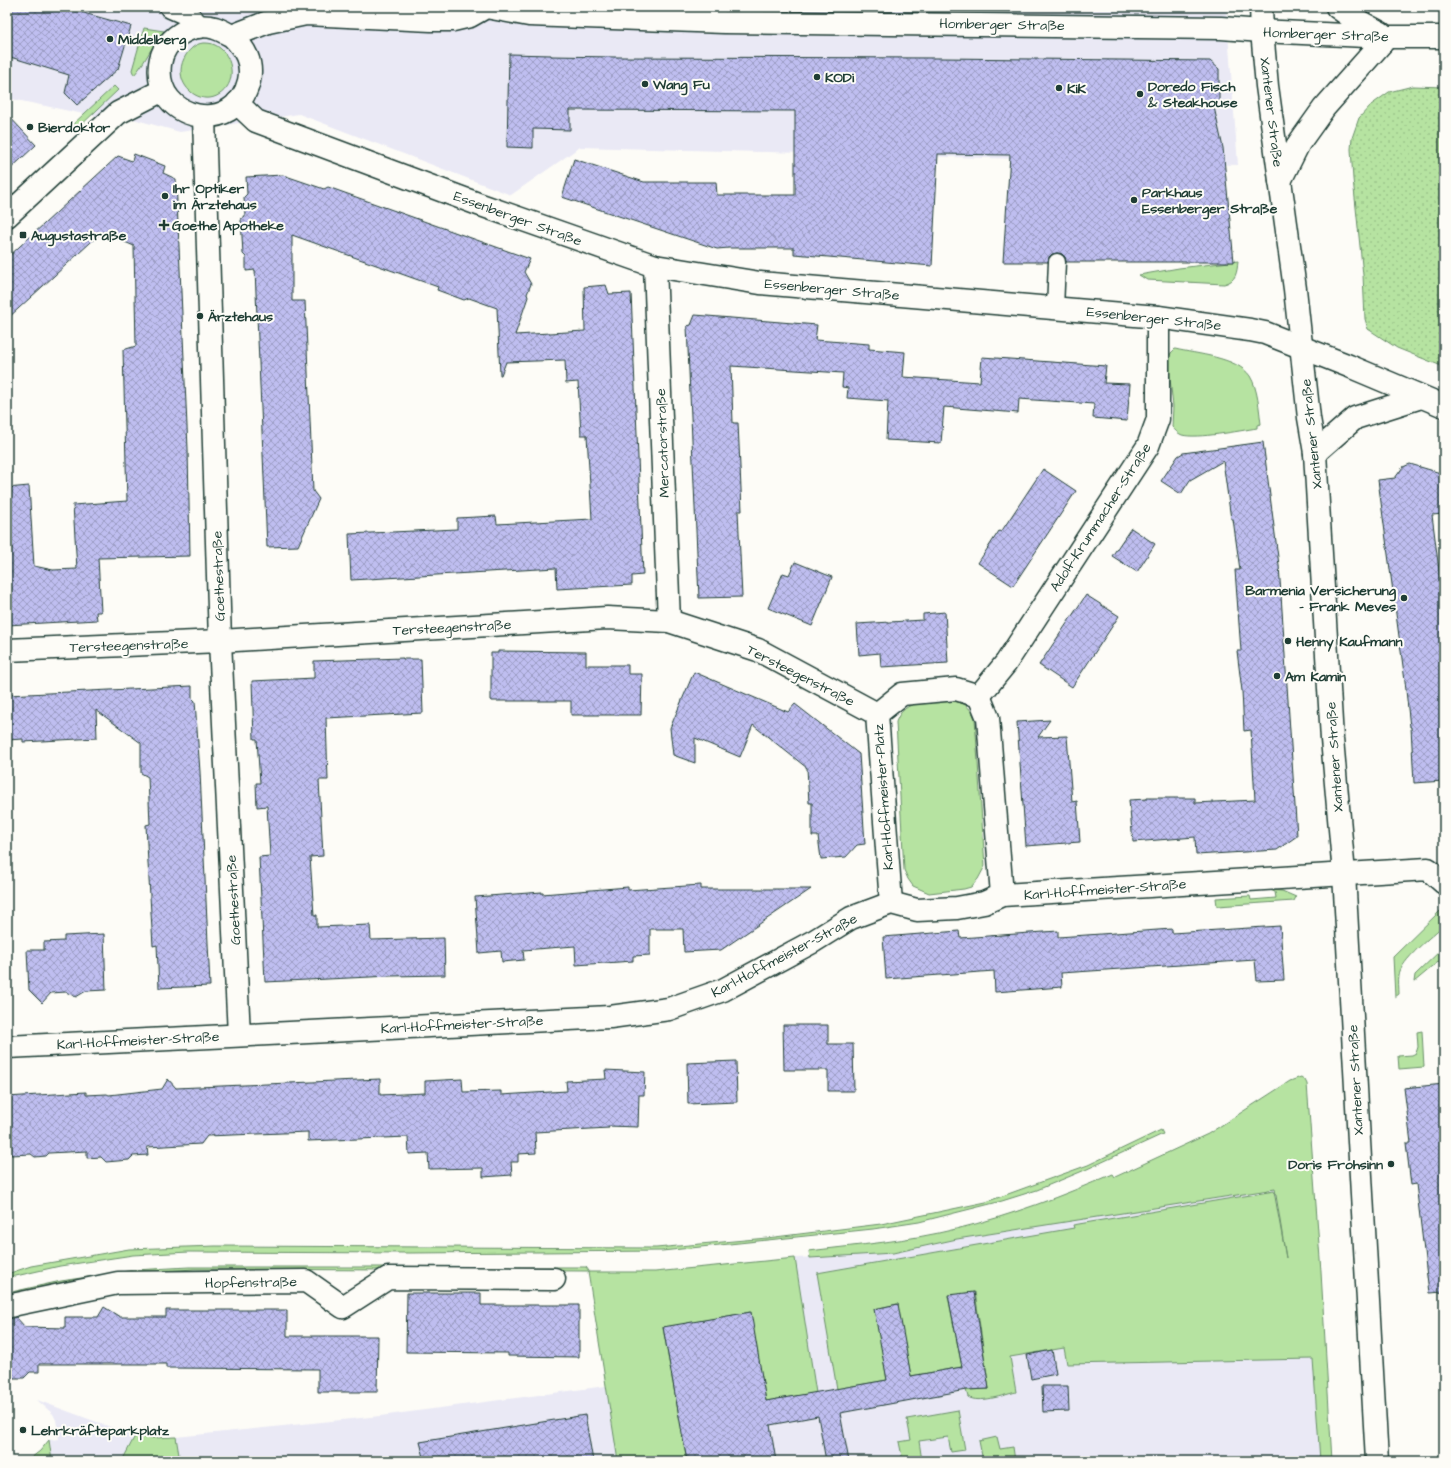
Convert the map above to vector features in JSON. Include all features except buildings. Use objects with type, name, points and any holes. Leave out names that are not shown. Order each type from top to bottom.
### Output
[{"type":"street","points":[[171,7],[188,14],[199,27]]},
{"type":"street","name":"Homberger Straße","points":[[232,36],[268,22],[306,14],[453,20],[470,16],[486,7],[529,15],[724,22],[1221,28],[1262,32],[1387,37],[1444,36]]},
{"type":"street","name":"Xantener Straße","points":[[1260,7],[1280,180],[1303,348],[1315,453],[1332,739],[1344,874],[1377,1461]]},
{"type":"street","points":[[1280,180],[1299,143],[1324,108],[1387,37],[1351,17],[1337,7]]},
{"type":"street","points":[[199,27],[214,28],[232,36],[242,46],[249,65],[250,76],[247,86],[237,103],[222,113],[204,117],[189,114],[175,106],[163,90],[160,76],[160,62],[168,45],[188,30],[199,27]]},
{"type":"street","points":[[7,216],[118,113],[163,90]]},
{"type":"street","name":"Essenberger Straße","points":[[237,103],[256,121],[478,204],[654,266],[760,283],[1158,317],[1250,330],[1264,333],[1349,366],[1444,406]]},
{"type":"street","name":"Goethestraße","points":[[204,117],[220,641],[239,1035]]},
{"type":"street","name":"Mercatorstraße","points":[[654,266],[669,621]]},
{"type":"street","name":"Adolf-Krummacher-Straße","points":[[979,696],[1006,663],[1148,446],[1158,419],[1158,317]]},
{"type":"street","points":[[1315,453],[1355,418],[1421,397]]},
{"type":"street","name":"Tersteegenstraße","points":[[7,650],[220,641],[607,618],[669,621],[758,650],[877,714]]},
{"type":"street","name":"Karl-Hoffmeister-Platz","points":[[891,903],[877,714],[902,694],[956,689],[979,696]]},
{"type":"street","points":[[979,696],[988,718],[1002,895]]},
{"type":"street","name":"Karl-Hoffmeister-Straße","points":[[7,1047],[610,1017],[670,1009],[723,990],[814,941],[851,918],[891,903],[917,910],[957,908],[984,903],[1002,895],[1428,869],[1444,883]]},
{"type":"street","name":"Hopfenstraße","points":[[7,1307],[118,1283],[306,1281],[344,1307],[388,1278],[554,1279]]},
{"type":"lane","points":[[1055,308],[1057,262]]},
{"type":"shaded area","points":[[7,7],[1226,7],[1238,165],[580,147],[511,195],[299,114],[180,132],[115,114],[103,118],[7,98]]},
{"type":"shaded area","points":[[1295,1142],[1331,1461],[27,1461],[40,1451],[49,1440],[59,1439],[56,1420],[53,1414],[37,1400],[135,1436],[153,1438],[176,1437],[380,1416],[606,1386],[588,1272],[655,1272],[795,1258],[893,1253],[957,1239]]},
{"type":"green space","points":[[144,28],[164,31],[134,75],[132,70]]},
{"type":"green space","points":[[203,43],[212,44],[220,48],[228,58],[231,70],[230,82],[227,87],[219,95],[209,98],[200,97],[192,93],[185,86],[182,77],[181,66],[186,55],[193,47]]},
{"type":"green space","points":[[114,86],[118,90],[77,129],[70,127]]},
{"type":"green space","points":[[1413,86],[1444,87],[1444,367],[1397,348],[1368,329],[1365,319],[1363,275],[1353,179],[1351,149],[1352,138],[1359,118],[1371,105],[1389,92]]},
{"type":"green space","points":[[1238,261],[1235,276],[1231,281],[1224,284],[1147,280],[1139,275],[1179,268]]},
{"type":"green space","points":[[1175,349],[1226,360],[1236,364],[1244,370],[1250,376],[1255,387],[1261,424],[1257,425],[1257,428],[1198,436],[1182,435],[1176,431],[1172,427],[1173,406],[1168,360],[1171,353]]},
{"type":"green space","points":[[926,702],[959,702],[969,708],[975,719],[985,866],[978,879],[971,887],[929,893],[913,886],[904,870],[896,722],[900,714],[911,705]]},
{"type":"green space","points":[[1270,890],[1282,891],[1296,897],[1294,901],[1217,906],[1216,898],[1250,896],[1251,900],[1276,898],[1275,892]]},
{"type":"green space","points":[[1440,911],[1444,914],[1444,925],[1418,948],[1405,963],[1399,975],[1399,994],[1395,997],[1393,957]]},
{"type":"green space","points":[[1444,947],[1444,957],[1414,982],[1415,975]]},
{"type":"green space","points":[[1422,1031],[1424,1067],[1399,1069],[1398,1056],[1412,1055],[1416,1053],[1418,1047],[1417,1032]]},
{"type":"green space","points":[[1301,1077],[1307,1084],[1321,1272],[1332,1461],[1320,1461],[1313,1359],[1067,1364],[1064,1348],[1010,1357],[1016,1392],[978,1400],[968,1397],[966,1390],[989,1389],[975,1292],[948,1296],[962,1367],[911,1376],[897,1304],[875,1309],[887,1380],[837,1389],[817,1273],[1074,1228],[1073,1225],[1274,1191],[1286,1258],[1275,1189],[957,1239],[893,1253],[810,1258],[809,1251],[901,1240],[938,1233],[976,1224],[1036,1205],[1113,1174],[1115,1177],[1208,1134],[1290,1081]]},
{"type":"green space","points":[[1161,1130],[1163,1134],[1085,1170],[1037,1190],[1002,1201],[919,1222],[873,1229],[662,1251],[410,1253],[189,1252],[133,1255],[60,1266],[7,1278],[7,1274],[31,1266],[129,1249],[215,1246],[656,1248],[767,1238],[881,1224],[986,1202],[1088,1165]]},
{"type":"green space","points":[[795,1258],[816,1393],[766,1401],[750,1312],[663,1328],[679,1416],[687,1439],[683,1440],[687,1461],[618,1461],[588,1272],[655,1272]]},
{"type":"green space","points":[[189,1267],[586,1267],[589,1271],[194,1269],[132,1273],[62,1283],[7,1295],[7,1293],[61,1281],[134,1270]]},
{"type":"green space","points":[[958,1410],[965,1450],[951,1452],[948,1437],[919,1441],[922,1461],[903,1461],[899,1442],[911,1440],[907,1419]]},
{"type":"green space","points":[[135,1436],[153,1438],[176,1437],[180,1461],[123,1461]]},
{"type":"green space","points":[[997,1437],[1000,1449],[1013,1447],[1015,1461],[983,1461],[979,1441]]},
{"type":"green space","points":[[49,1440],[52,1461],[27,1461],[40,1451]]},
{"type":"place","name":"Middelberg","points":[[110,39]]},
{"type":"place","name":"KODi","points":[[817,77]]},
{"type":"place","name":"Wang Fu","points":[[645,84]]},
{"type":"place","name":"KiK","points":[[1059,88]]},
{"type":"place","name":"Doredo Fisch & Steakhouse","points":[[1140,94]]},
{"type":"place","name":"Bierdoktor","points":[[30,127]]},
{"type":"place","name":"Ihr Optiker im Ärztehaus","points":[[165,196]]},
{"type":"place","name":"Parkhaus Essenberger Straße","points":[[1134,200]]},
{"type":"place","name":"Goethe Apotheke","points":[[164,225]]},
{"type":"place","name":"Augustastraße","points":[[23,235]]},
{"type":"place","name":"Ärztehaus","points":[[200,316]]},
{"type":"place","name":"Barmenia Versicherung - Frank Meves","points":[[1404,598]]},
{"type":"place","name":"Henny Kaufmann","points":[[1288,641]]},
{"type":"place","name":"Am Kamin","points":[[1277,676]]},
{"type":"place","name":"Doris Frohsinn","points":[[1391,1164]]},
{"type":"place","name":"Lehrkräfteparkplatz","points":[[23,1430]]}]
